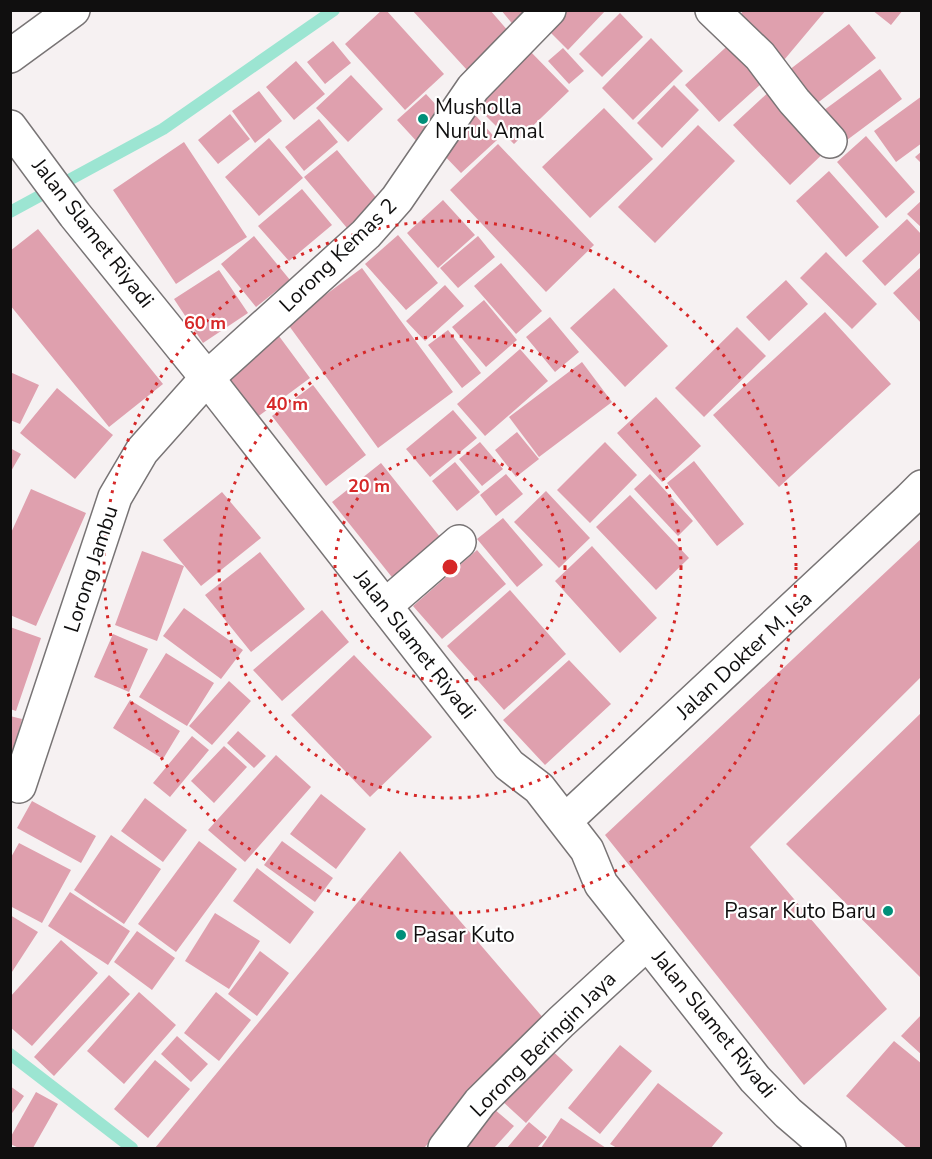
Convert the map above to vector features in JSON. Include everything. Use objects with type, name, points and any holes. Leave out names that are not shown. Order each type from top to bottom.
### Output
[{"type":"street","points":[[10,57],[73,10]]},
{"type":"street","name":"Lorong Kemas 2","points":[[207,378],[366,234],[397,199],[473,88],[549,10]]},
{"type":"street","points":[[712,10],[760,56],[794,101],[830,141]]},
{"type":"street","name":"Jalan Slamet Riyadi","points":[[19,139],[75,215],[207,378],[509,765],[539,788],[587,850],[601,884],[755,1079],[788,1113],[829,1149]]},
{"type":"street","name":"Lorong Jambu","points":[[20,786],[115,497],[142,451],[207,378]]},
{"type":"street","name":"Jalan Dokter M. Isa","points":[[565,822],[918,499]]},
{"type":"street","points":[[385,606],[459,542]]},
{"type":"street","points":[[509,765],[526,800],[573,862],[601,884]]},
{"type":"street","name":"Lorong Beringin Jaya","points":[[445,1149],[480,1102],[561,1022],[647,943]]},
{"type":"building","points":[[382,10],[386,10],[444,74],[405,110],[345,44]]},
{"type":"building","points":[[412,10],[490,10],[509,32],[467,70]]},
{"type":"building","points":[[501,10],[534,10],[515,27]]},
{"type":"building","points":[[563,10],[606,10],[568,50],[546,28]]},
{"type":"building","points":[[744,10],[826,10],[779,66],[731,26]]},
{"type":"building","points":[[872,10],[903,10],[891,25]]},
{"type":"building","points":[[620,13],[643,37],[602,77],[579,54]]},
{"type":"building","points":[[849,24],[876,58],[807,111],[780,77]]},
{"type":"building","points":[[737,37],[771,75],[719,122],[685,85]]},
{"type":"building","points":[[651,38],[683,71],[633,120],[602,88]]},
{"type":"building","points":[[333,41],[351,63],[325,84],[307,62]]},
{"type":"building","points":[[563,48],[584,71],[569,84],[548,61]]},
{"type":"building","points":[[528,49],[569,91],[514,144],[473,103]]},
{"type":"building","points":[[296,61],[325,94],[294,120],[266,87]]},
{"type":"building","points":[[880,69],[902,99],[839,146],[816,116]]},
{"type":"building","points":[[351,75],[383,109],[348,142],[316,108]]},
{"type":"building","points":[[674,85],[699,110],[662,148],[637,123]]},
{"type":"building","points":[[773,88],[830,147],[790,185],[733,125]]},
{"type":"building","points":[[259,91],[282,121],[255,143],[232,111]]},
{"type":"building","name":"Musholla Nurul Amal","points":[[426,94],[449,119],[420,145],[397,120]]},
{"type":"building","points":[[922,96],[922,143],[896,162],[874,131]]},
{"type":"building","points":[[604,108],[653,159],[590,218],[542,167]]},
{"type":"building","points":[[470,109],[497,140],[461,173],[439,150]]},
{"type":"building","points":[[230,114],[250,139],[218,164],[198,140]]},
{"type":"building","points":[[319,119],[338,142],[304,171],[285,147]]},
{"type":"building","points":[[698,125],[735,161],[655,243],[618,207]]},
{"type":"building","points":[[866,136],[915,192],[886,218],[837,162]]},
{"type":"building","points":[[269,138],[303,178],[259,216],[225,177]]},
{"type":"building","points":[[184,142],[247,237],[176,284],[113,190]]},
{"type":"building","points":[[498,144],[594,245],[546,292],[450,190]]},
{"type":"building","points":[[337,150],[379,201],[347,228],[304,177]]},
{"type":"building","points":[[922,151],[922,164],[915,157]]},
{"type":"building","points":[[829,171],[879,227],[846,257],[796,201]]},
{"type":"building","points":[[302,189],[332,225],[289,261],[258,226]]},
{"type":"building","points":[[443,200],[475,235],[438,268],[407,233]]},
{"type":"building","points":[[922,200],[922,228],[907,214]]},
{"type":"building","points":[[907,219],[922,235],[922,251],[885,286],[862,261]]},
{"type":"building","points":[[38,229],[163,384],[109,427],[10,305],[10,251]]},
{"type":"building","points":[[398,235],[438,283],[406,310],[365,264]]},
{"type":"building","points":[[254,236],[290,280],[256,307],[221,264]]},
{"type":"building","points":[[478,236],[495,257],[458,288],[440,268]]},
{"type":"building","points":[[826,252],[877,304],[852,329],[800,278]]},
{"type":"building","points":[[501,263],[542,311],[516,334],[474,286]]},
{"type":"building","points":[[922,266],[922,324],[893,293]]},
{"type":"building","points":[[362,268],[453,392],[378,448],[287,323]]},
{"type":"building","points":[[219,270],[248,313],[203,343],[174,299]]},
{"type":"building","points":[[786,280],[808,304],[769,341],[746,317]]},
{"type":"building","points":[[445,285],[464,306],[425,341],[406,321]]},
{"type":"building","points":[[614,288],[668,346],[625,387],[570,328]]},
{"type":"building","points":[[484,300],[517,340],[486,367],[452,327]]},
{"type":"building","points":[[825,312],[891,384],[779,487],[713,415]]},
{"type":"building","points":[[550,317],[579,352],[555,372],[526,337]]},
{"type":"building","points":[[737,327],[766,356],[704,417],[675,388]]},
{"type":"building","points":[[448,330],[481,373],[462,388],[428,345]]},
{"type":"building","points":[[276,332],[310,378],[256,418],[222,372]]},
{"type":"building","points":[[520,349],[548,381],[485,436],[457,404]]},
{"type":"building","points":[[582,362],[612,402],[539,457],[509,417]]},
{"type":"building","points":[[10,372],[39,385],[20,424],[10,420]]},
{"type":"building","points":[[313,385],[366,455],[326,486],[272,416]]},
{"type":"building","points":[[57,388],[113,435],[75,479],[20,433]]},
{"type":"building","points":[[656,397],[701,446],[662,482],[617,433]]},
{"type":"building","points":[[453,410],[477,438],[430,477],[406,449]]},
{"type":"building","points":[[517,432],[539,459],[516,477],[495,450]]},
{"type":"building","points":[[480,442],[503,469],[482,486],[459,459]]},
{"type":"building","points":[[605,442],[637,475],[590,523],[557,490]]},
{"type":"building","points":[[10,448],[21,454],[10,473]]},
{"type":"building","points":[[694,461],[744,524],[717,546],[667,483]]},
{"type":"building","points":[[455,462],[480,492],[457,511],[432,481]]},
{"type":"building","points":[[381,463],[448,547],[399,586],[332,502]]},
{"type":"building","points":[[506,474],[523,494],[496,516],[480,495]]},
{"type":"building","points":[[650,474],[693,521],[678,536],[634,489]]},
{"type":"building","points":[[31,489],[86,513],[36,626],[10,615],[10,535]]},
{"type":"building","points":[[546,491],[590,538],[559,568],[514,522]]},
{"type":"building","points":[[222,492],[261,538],[201,586],[163,540]]},
{"type":"building","points":[[630,495],[689,558],[656,590],[596,527]]},
{"type":"building","points":[[503,518],[543,565],[517,587],[477,539]]},
{"type":"building","points":[[922,538],[922,676],[750,847],[887,1009],[804,1085],[605,835]]},
{"type":"building","points":[[592,546],[657,618],[620,653],[555,581]]},
{"type":"building","points":[[477,550],[506,584],[442,639],[413,606]]},
{"type":"building","points":[[142,551],[184,566],[157,641],[115,625]]},
{"type":"building","points":[[260,552],[305,609],[251,652],[205,595]]},
{"type":"building","points":[[510,590],[566,654],[504,710],[447,646]]},
{"type":"building","points":[[184,608],[243,650],[221,679],[163,636]]},
{"type":"building","points":[[322,610],[349,642],[282,701],[253,670]]},
{"type":"building","points":[[10,627],[41,638],[16,711],[10,709]]},
{"type":"building","points":[[113,634],[148,649],[129,692],[94,677]]},
{"type":"building","points":[[166,653],[214,683],[187,726],[139,697]]},
{"type":"building","points":[[354,655],[432,737],[370,797],[291,715]]},
{"type":"building","points":[[569,660],[611,704],[545,765],[503,720]]},
{"type":"building","points":[[229,681],[251,701],[212,745],[189,726]]},
{"type":"building","points":[[130,700],[180,731],[163,759],[113,728]]},
{"type":"building","name":"Pasar Kuto Baru","points":[[922,712],[922,979],[786,844]]},
{"type":"building","points":[[10,716],[22,719],[11,762],[10,762]]},
{"type":"building","points":[[238,731],[266,756],[254,768],[227,743]]},
{"type":"building","points":[[192,736],[209,750],[170,797],[153,783]]},
{"type":"building","points":[[224,746],[247,767],[214,803],[191,781]]},
{"type":"building","points":[[276,755],[311,787],[245,862],[208,830]]},
{"type":"building","points":[[321,794],[366,829],[336,869],[290,834]]},
{"type":"building","points":[[145,798],[187,830],[163,862],[121,831]]},
{"type":"building","points":[[32,801],[96,836],[81,863],[17,828]]},
{"type":"building","points":[[111,835],[161,869],[124,924],[74,890]]},
{"type":"building","points":[[199,841],[237,869],[176,952],[138,924]]},
{"type":"building","points":[[282,841],[333,878],[315,902],[264,865]]},
{"type":"building","points":[[19,843],[71,870],[42,923],[10,906],[10,859]]},
{"type":"building","name":"Pasar Kuto","points":[[400,851],[545,1020],[424,1148],[155,1148]]},
{"type":"building","points":[[257,868],[314,912],[290,944],[233,901]]},
{"type":"building","points":[[70,892],[130,931],[108,965],[48,926]]},
{"type":"building","points":[[215,913],[260,941],[229,989],[185,961]]},
{"type":"building","points":[[10,915],[38,932],[10,975]]},
{"type":"building","points":[[137,931],[175,958],[152,990],[114,962]]},
{"type":"building","points":[[61,940],[98,973],[32,1046],[10,1027],[10,997]]},
{"type":"building","points":[[260,951],[289,973],[257,1016],[228,994]]},
{"type":"building","points":[[109,975],[130,994],[54,1076],[34,1057]]},
{"type":"building","points":[[139,992],[176,1025],[124,1084],[87,1051]]},
{"type":"building","points":[[216,992],[251,1020],[219,1061],[184,1033]]},
{"type":"building","points":[[922,1014],[922,1055],[901,1036]]},
{"type":"building","points":[[177,1036],[208,1064],[191,1082],[161,1054]]},
{"type":"building","points":[[894,1041],[922,1064],[922,1148],[907,1148],[846,1096]]},
{"type":"building","points":[[620,1045],[652,1071],[600,1134],[568,1108]]},
{"type":"building","points":[[547,1046],[573,1070],[526,1123],[500,1099]]},
{"type":"building","points":[[155,1060],[190,1089],[148,1138],[114,1109]]},
{"type":"building","points":[[658,1083],[723,1133],[711,1148],[617,1148],[610,1144]]},
{"type":"building","points":[[10,1086],[24,1096],[10,1116]]},
{"type":"building","points":[[36,1092],[58,1104],[33,1148],[19,1148],[10,1144],[10,1138]]},
{"type":"building","points":[[488,1104],[514,1126],[494,1148],[458,1148]]},
{"type":"building","points":[[561,1118],[606,1148],[541,1148]]},
{"type":"building","points":[[529,1122],[547,1137],[537,1148],[507,1148]]},
{"type":"waterway","points":[[10,212],[163,129],[334,10]]},
{"type":"waterway","points":[[10,1054],[132,1148]]},
{"type":"place","name":"Musholla Nurul Amal","points":[[423,119]]},
{"type":"place","name":"Pasar Kuto Baru","points":[[888,911]]},
{"type":"place","name":"Pasar Kuto","points":[[401,935]]}]
